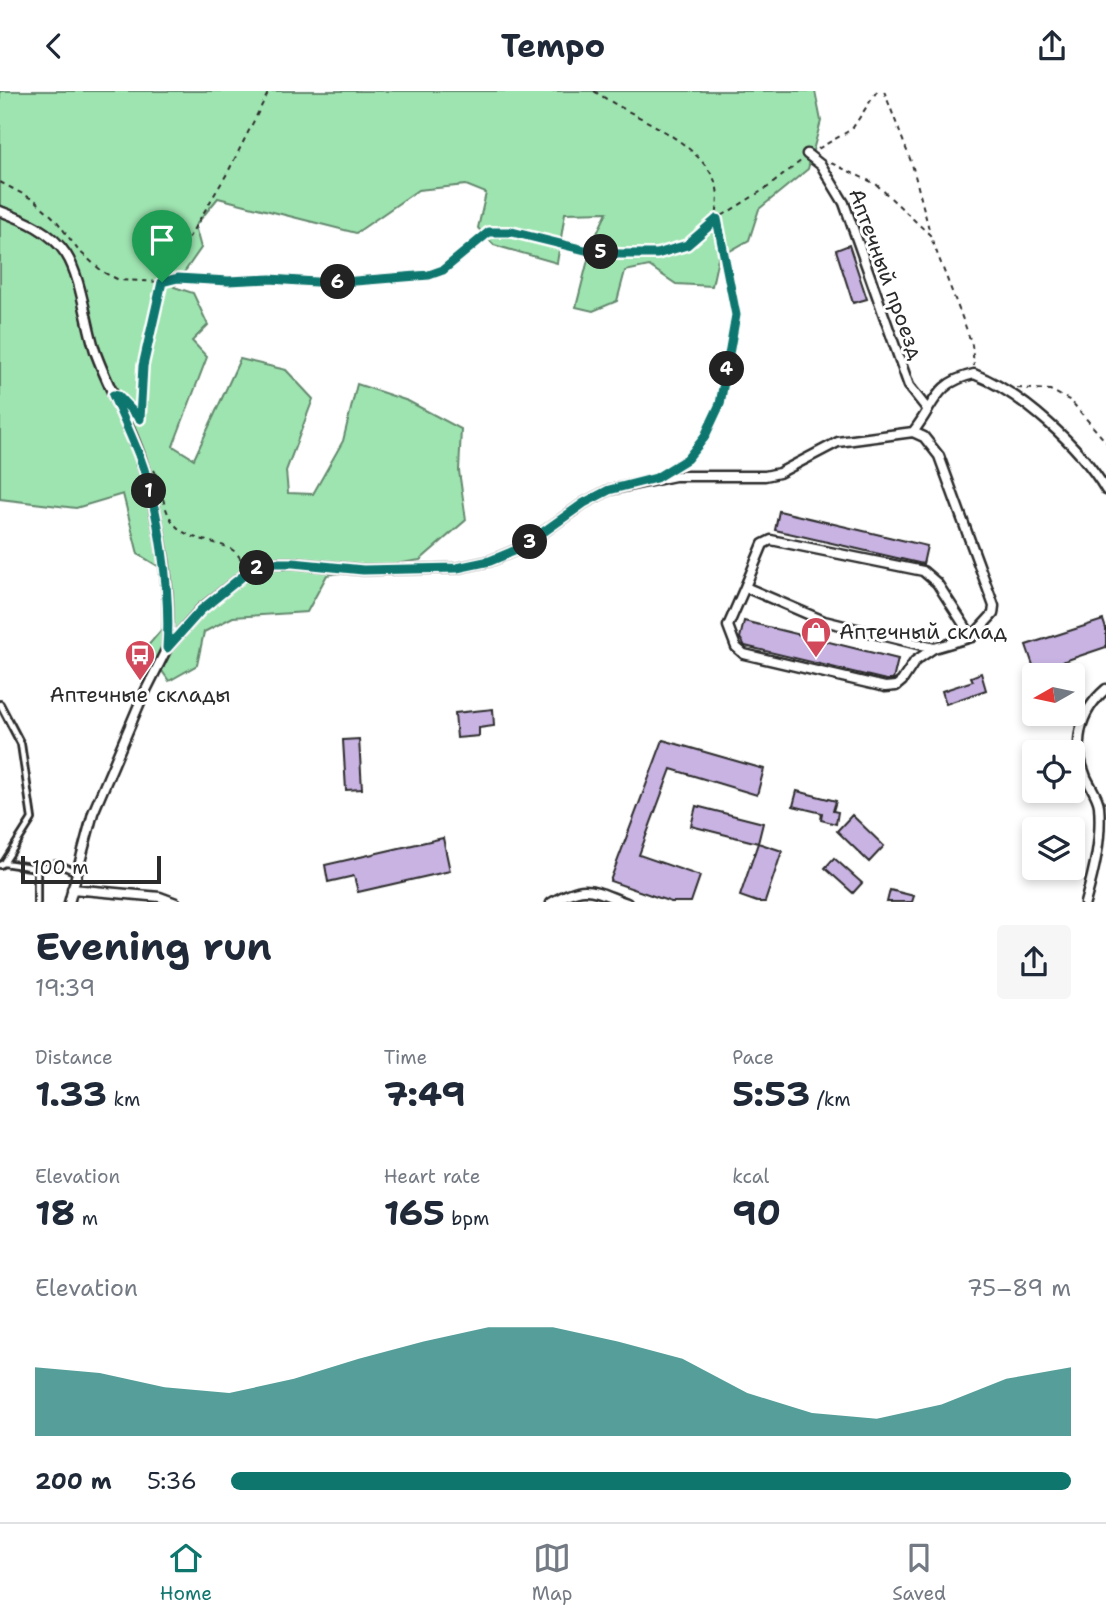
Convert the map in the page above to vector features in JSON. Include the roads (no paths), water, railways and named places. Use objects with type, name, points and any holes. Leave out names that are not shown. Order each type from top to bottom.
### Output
[{"type":"street","name":"Аптечный проезд","points":[[807,154],[821,165],[844,203],[909,386],[928,410]]},
{"type":"street","points":[[0,211],[43,231],[66,255],[73,271],[97,355],[140,457],[156,519],[165,583],[167,648]]},
{"type":"street","points":[[912,432],[939,391],[950,382],[974,374],[1001,387],[1046,422],[1064,439],[1106,490]]},
{"type":"street","points":[[69,902],[93,813],[141,700],[167,648],[201,610],[249,571],[275,563],[363,570],[468,566],[490,561],[521,548],[584,503],[609,490],[675,476],[779,474],[838,442],[912,432],[932,444],[939,456],[994,606],[993,614],[972,637],[934,648],[915,661],[896,686],[885,687],[744,654],[730,637],[728,626],[763,544],[771,540],[923,571],[937,583],[972,637]]},
{"type":"street","points":[[745,587],[824,621],[934,648]]},
{"type":"street","points":[[1085,902],[1097,861],[1100,803],[1078,753],[1078,738],[1082,720],[1089,707],[1106,689]]},
{"type":"street","points":[[72,889],[160,897],[176,902]]},
{"type":"street","points":[[551,902],[572,891],[589,889],[627,902]]},
{"type":"lane","points":[[0,704],[20,744],[32,819],[2,864],[37,868],[58,864],[76,872]]},
{"type":"lane","points":[[37,868],[37,902]]},
{"type":"place","name":"Аптечный склад","points":[[816,659]]},
{"type":"place","name":"Аптечные склады","points":[[140,682]]}]
